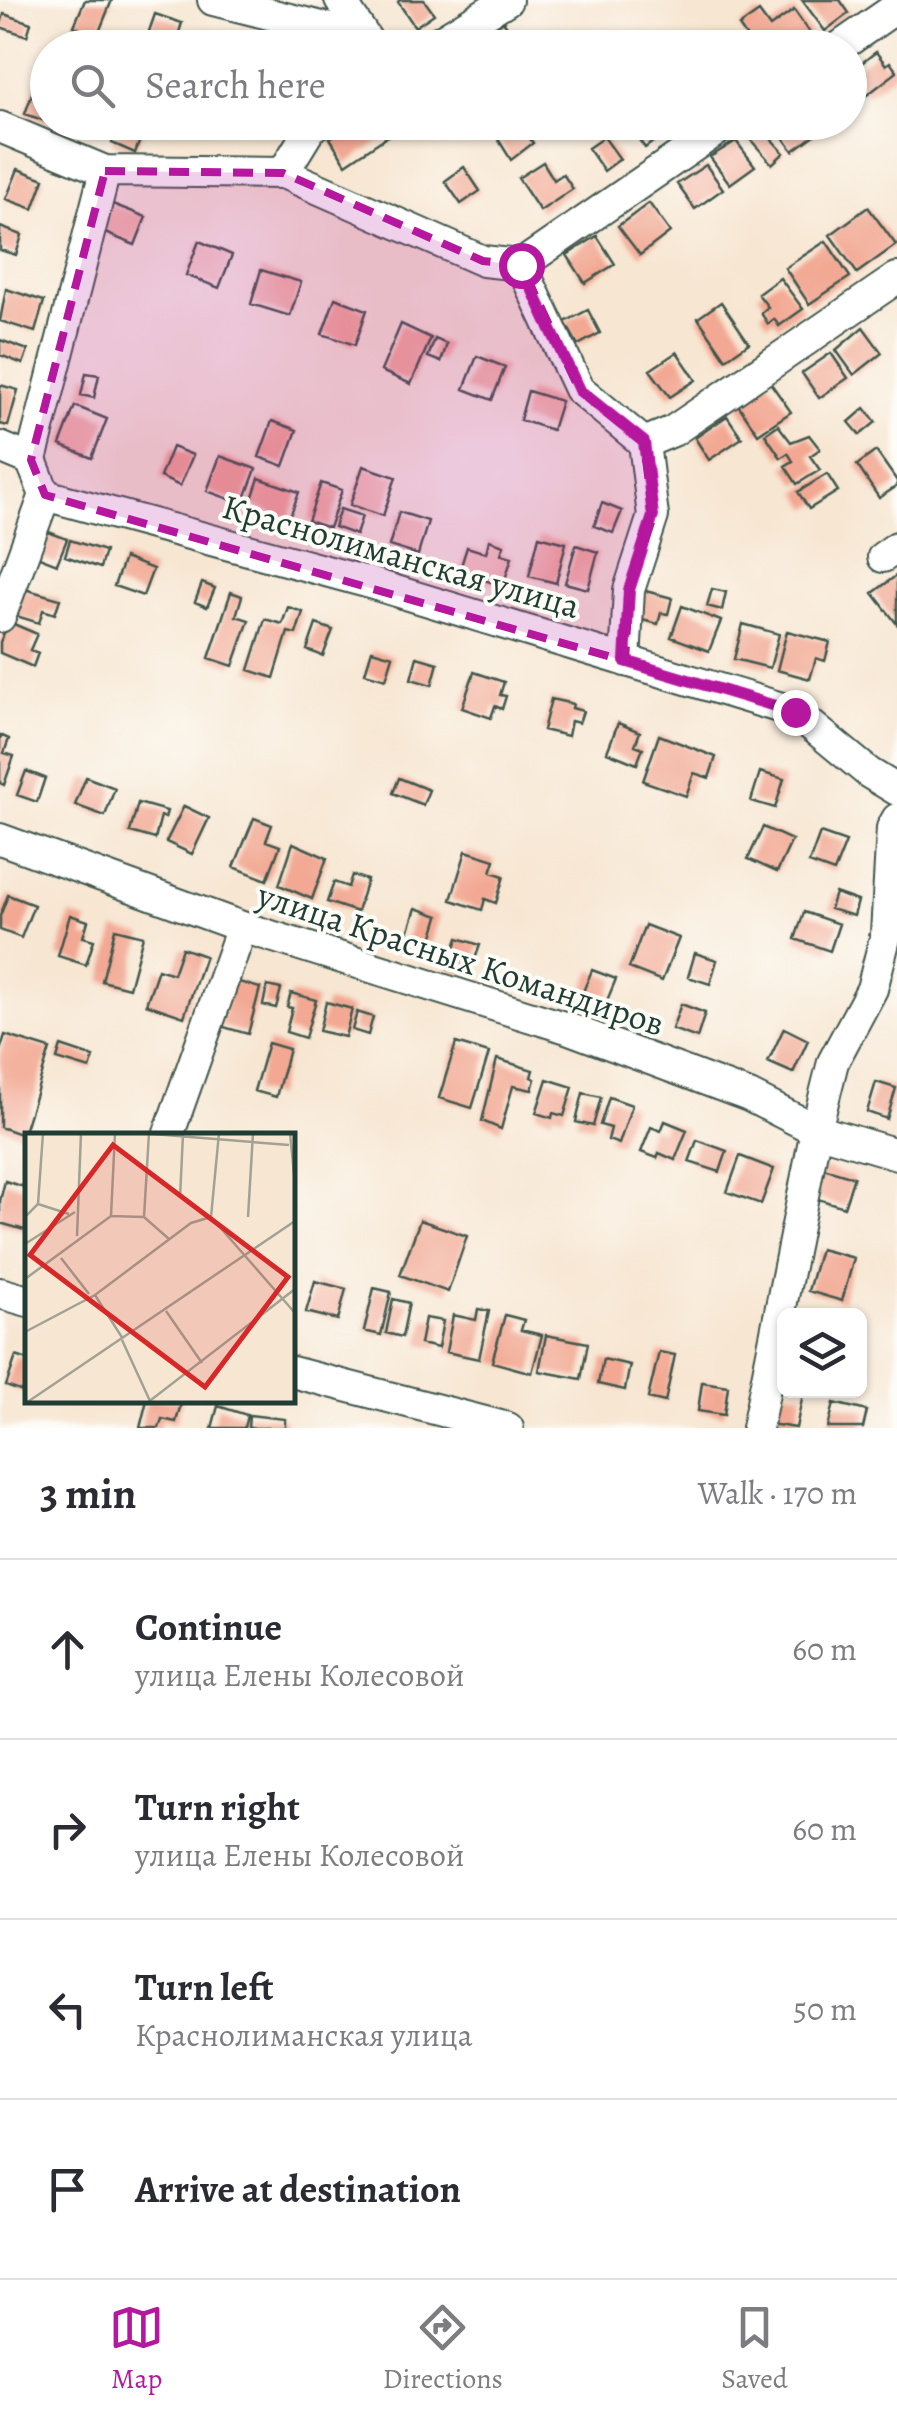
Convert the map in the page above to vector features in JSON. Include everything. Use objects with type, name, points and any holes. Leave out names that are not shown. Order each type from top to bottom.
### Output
[{"type":"street","points":[[213,0],[330,30]]},
{"type":"street","points":[[340,0],[361,30]]},
{"type":"street","points":[[458,30],[507,0]]},
{"type":"street","points":[[865,30],[897,8]]},
{"type":"street","points":[[0,127],[30,140]]},
{"type":"street","points":[[31,140],[105,171],[283,173],[484,262],[521,265],[703,140]]},
{"type":"street","points":[[283,173],[303,140]]},
{"type":"street","points":[[0,616],[45,494],[31,460],[105,171]]},
{"type":"street","points":[[521,265],[579,390],[644,442],[653,516],[629,590],[625,661]]},
{"type":"street","points":[[644,442],[674,431],[897,278]]},
{"type":"street","points":[[0,447],[31,460]]},
{"type":"street","name":"Краснолиманская улица","points":[[45,494],[363,581],[795,712],[869,773],[897,790]]},
{"type":"street","points":[[757,1428],[816,1130],[834,1062],[872,989],[886,934],[892,828],[897,818]]},
{"type":"street","name":"улица Красных Командиров","points":[[0,839],[242,928],[567,1028],[749,1096],[816,1130],[897,1154]]},
{"type":"street","points":[[169,1133],[242,928]]},
{"type":"street","points":[[0,1293],[25,1299]]},
{"type":"street","points":[[295,1373],[508,1428]]},
{"type":"highlighted area","points":[[105,171],[283,173],[483,261],[521,265],[579,389],[644,443],[653,516],[629,590],[625,661],[45,495],[31,460]]},
{"type":"building","points":[[85,0],[112,0],[100,30],[74,26]]},
{"type":"building","points":[[400,0],[424,0],[434,14],[415,27]]},
{"type":"building","points":[[802,0],[840,0],[849,13],[824,30]]},
{"type":"building","points":[[794,10],[808,30],[742,30],[739,26],[759,12],[770,27]]},
{"type":"building","points":[[4,14],[31,23],[27,36],[0,27]]},
{"type":"building","points":[[155,14],[182,23],[180,30],[149,30]]},
{"type":"building","points":[[503,21],[510,30],[491,30]]},
{"type":"building","points":[[876,52],[897,72],[867,95],[867,59]]},
{"type":"building","points":[[113,140],[140,140],[135,153],[112,143]]},
{"type":"building","points":[[331,140],[382,140],[346,164]]},
{"type":"building","points":[[499,140],[531,140],[533,143],[511,160]]},
{"type":"building","points":[[606,140],[620,159],[604,171],[588,148]]},
{"type":"building","points":[[639,140],[655,140],[645,148]]},
{"type":"building","points":[[751,140],[772,140],[784,153],[772,164]]},
{"type":"building","points":[[785,140],[808,140],[793,151]]},
{"type":"building","points":[[736,141],[755,166],[730,184],[710,157]]},
{"type":"building","points":[[543,162],[554,180],[563,174],[573,189],[540,211],[518,178]]},
{"type":"building","points":[[706,165],[723,189],[695,209],[677,184]]},
{"type":"building","points":[[464,167],[480,191],[461,204],[445,181]]},
{"type":"building","points":[[18,169],[44,179],[33,209],[6,199]]},
{"type":"building","points":[[110,203],[146,217],[135,245],[100,231]]},
{"type":"building","points":[[649,203],[670,232],[640,255],[618,226]]},
{"type":"building","points":[[868,207],[896,245],[857,273],[830,235]]},
{"type":"building","points":[[0,227],[22,235],[16,255],[0,250]]},
{"type":"building","points":[[597,236],[615,264],[585,283],[567,255]]},
{"type":"building","points":[[199,241],[232,255],[219,288],[186,275]]},
{"type":"building","points":[[826,241],[850,277],[809,304],[785,268]]},
{"type":"building","points":[[261,270],[301,282],[290,316],[251,304]]},
{"type":"building","points":[[780,278],[803,309],[779,326],[774,319],[768,324],[761,313],[768,307],[758,294]]},
{"type":"building","points":[[6,289],[44,301],[35,332],[0,321]]},
{"type":"building","points":[[335,298],[367,310],[355,345],[322,334]]},
{"type":"building","points":[[721,302],[749,343],[726,359],[698,318]]},
{"type":"building","points":[[588,310],[600,333],[578,345],[565,322]]},
{"type":"building","points":[[401,324],[431,338],[411,384],[381,371]]},
{"type":"building","points":[[863,327],[882,353],[854,375],[836,350]]},
{"type":"building","points":[[435,339],[447,344],[441,362],[428,357]]},
{"type":"building","points":[[0,340],[28,350],[23,364],[0,355]]},
{"type":"building","points":[[677,352],[696,380],[670,397],[650,370]]},
{"type":"building","points":[[831,353],[848,378],[819,398],[802,373]]},
{"type":"building","points":[[477,356],[505,367],[492,400],[464,389]]},
{"type":"building","points":[[86,373],[99,375],[94,398],[81,395]]},
{"type":"building","points":[[769,381],[791,412],[758,434],[737,403]]},
{"type":"building","points":[[0,385],[18,390],[8,426],[0,424]]},
{"type":"building","points":[[528,391],[561,401],[552,430],[520,420]]},
{"type":"building","points":[[75,406],[107,419],[92,458],[60,445]]},
{"type":"building","points":[[865,408],[876,422],[860,435],[849,422]]},
{"type":"building","points":[[727,416],[742,438],[709,460],[695,438]]},
{"type":"building","points":[[272,421],[297,430],[284,466],[259,457]]},
{"type":"building","points":[[778,425],[791,442],[809,435],[820,449],[810,456],[820,470],[797,484],[785,466],[793,461],[788,453],[781,458],[765,434]]},
{"type":"building","points":[[172,447],[193,455],[180,486],[160,477]]},
{"type":"building","points":[[876,451],[897,481],[897,486],[879,498],[857,465]]},
{"type":"building","points":[[220,456],[256,469],[243,504],[207,491]]},
{"type":"building","points":[[363,466],[396,477],[383,516],[350,505]]},
{"type":"building","points":[[827,474],[838,491],[809,509],[798,492]]},
{"type":"building","points":[[259,478],[299,492],[289,519],[250,505]]},
{"type":"building","points":[[321,483],[342,490],[329,528],[308,521]]},
{"type":"building","points":[[602,503],[622,511],[613,533],[594,526]]},
{"type":"building","points":[[340,509],[362,516],[356,535],[334,527]]},
{"type":"building","points":[[399,512],[428,521],[418,555],[389,546]]},
{"type":"building","points":[[38,528],[67,539],[57,564],[29,553]]},
{"type":"building","points":[[539,536],[566,543],[556,583],[529,576]]},
{"type":"building","points":[[70,540],[105,551],[100,568],[65,556]]},
{"type":"building","points":[[489,540],[504,545],[501,554],[512,557],[503,586],[459,572],[467,547],[486,553]]},
{"type":"building","points":[[576,545],[598,552],[588,589],[565,583]]},
{"type":"building","points":[[124,558],[153,569],[143,596],[114,586]]},
{"type":"building","points":[[897,575],[897,624],[873,593]]},
{"type":"building","points":[[202,583],[215,588],[207,607],[195,602]]},
{"type":"building","points":[[21,588],[60,599],[55,614],[43,610],[39,623],[13,615]]},
{"type":"building","points":[[638,589],[672,598],[668,614],[661,613],[658,624],[631,617]]},
{"type":"building","points":[[712,589],[726,592],[722,610],[707,606]]},
{"type":"building","points":[[231,592],[242,596],[236,616],[249,620],[233,666],[209,658]]},
{"type":"building","points":[[682,606],[721,621],[709,651],[671,637]]},
{"type":"building","points":[[288,607],[303,612],[296,634],[288,632],[274,678],[249,670],[265,619],[282,624]]},
{"type":"building","points":[[9,622],[37,634],[30,650],[38,653],[33,667],[0,653],[0,642]]},
{"type":"building","points":[[316,624],[333,630],[323,656],[307,650]]},
{"type":"building","points":[[743,624],[779,634],[770,668],[734,659]]},
{"type":"building","points":[[787,631],[830,642],[825,661],[816,658],[810,679],[777,670]]},
{"type":"building","points":[[372,650],[393,656],[386,679],[365,673]]},
{"type":"building","points":[[417,657],[438,663],[432,685],[411,679]]},
{"type":"building","points":[[474,672],[504,682],[500,695],[506,696],[502,709],[495,706],[491,718],[462,708]]},
{"type":"building","points":[[551,699],[573,704],[572,708],[583,711],[579,723],[571,721],[568,736],[543,730]]},
{"type":"building","points":[[618,723],[640,732],[635,745],[643,748],[637,764],[607,752]]},
{"type":"building","points":[[0,735],[9,739],[4,753],[14,756],[4,785],[0,783]]},
{"type":"building","points":[[659,735],[716,757],[709,778],[694,773],[686,796],[643,781]]},
{"type":"building","points":[[26,771],[45,778],[37,802],[17,795]]},
{"type":"building","points":[[760,772],[784,779],[775,808],[751,801]]},
{"type":"building","points":[[86,777],[115,788],[105,816],[75,805]]},
{"type":"building","points":[[399,778],[429,790],[423,805],[393,793]]},
{"type":"building","points":[[138,803],[167,811],[165,818],[161,816],[155,839],[130,832]]},
{"type":"building","points":[[184,806],[209,818],[192,854],[166,842]]},
{"type":"building","points":[[254,818],[272,825],[266,841],[280,846],[267,880],[234,867]]},
{"type":"building","points":[[763,827],[792,840],[777,872],[748,859]]},
{"type":"building","points":[[820,833],[846,842],[834,872],[809,863]]},
{"type":"building","points":[[293,843],[327,858],[312,899],[279,885]]},
{"type":"building","points":[[466,851],[495,860],[491,872],[504,876],[496,903],[485,899],[482,910],[451,900]]},
{"type":"building","points":[[352,875],[367,880],[357,912],[327,902],[334,882],[348,887]]},
{"type":"building","points":[[835,893],[858,901],[854,916],[830,909]]},
{"type":"building","points":[[8,895],[34,905],[21,938],[0,930],[0,916]]},
{"type":"building","points":[[416,908],[439,916],[430,946],[406,939]]},
{"type":"building","points":[[804,912],[839,924],[830,951],[795,939]]},
{"type":"building","points":[[70,915],[88,921],[83,937],[94,940],[86,965],[58,956]]},
{"type":"building","points":[[645,925],[679,938],[662,981],[629,968]]},
{"type":"building","points":[[115,929],[143,936],[129,988],[102,981]]},
{"type":"building","points":[[458,938],[480,945],[469,976],[448,969]]},
{"type":"building","points":[[182,948],[205,956],[184,1017],[146,1004],[158,969],[173,974]]},
{"type":"building","points":[[695,953],[717,960],[710,984],[688,977]]},
{"type":"building","points":[[592,970],[616,979],[606,1003],[582,994]]},
{"type":"building","points":[[232,980],[260,988],[248,1034],[220,1026]]},
{"type":"building","points":[[267,986],[281,989],[276,1008],[263,1005]]},
{"type":"building","points":[[291,993],[316,1000],[305,1038],[286,1032]]},
{"type":"building","points":[[326,1002],[352,1009],[345,1037],[319,1031]]},
{"type":"building","points":[[681,1004],[705,1013],[697,1038],[672,1029]]},
{"type":"building","points":[[357,1012],[373,1017],[368,1035],[352,1030]]},
{"type":"building","points":[[784,1028],[808,1040],[793,1073],[768,1062]]},
{"type":"building","points":[[5,1035],[50,1049],[23,1135],[0,1127],[0,1051]]},
{"type":"building","points":[[268,1043],[289,1049],[276,1097],[254,1091]]},
{"type":"building","points":[[456,1043],[489,1053],[472,1108],[439,1098]]},
{"type":"building","points":[[61,1046],[94,1057],[90,1069],[57,1059]]},
{"type":"building","points":[[497,1059],[533,1070],[531,1077],[535,1079],[532,1090],[513,1086],[501,1129],[482,1121]]},
{"type":"building","points":[[547,1079],[573,1087],[564,1116],[553,1113],[552,1118],[536,1113]]},
{"type":"building","points":[[876,1082],[896,1088],[887,1119],[867,1112]]},
{"type":"building","points":[[583,1093],[601,1097],[593,1126],[576,1122]]},
{"type":"building","points":[[609,1097],[632,1105],[619,1144],[608,1140],[611,1128],[600,1125]]},
{"type":"building","points":[[665,1121],[687,1130],[675,1160],[659,1153],[657,1158],[641,1152],[651,1127],[661,1131]]},
{"type":"building","points":[[697,1140],[727,1151],[720,1172],[689,1162]]},
{"type":"building","points":[[740,1156],[774,1169],[761,1204],[727,1192]]},
{"type":"building","points":[[820,1167],[854,1177],[844,1207],[811,1197]]},
{"type":"building","points":[[5,1181],[25,1187],[25,1230],[0,1223]]},
{"type":"building","points":[[420,1220],[467,1236],[448,1292],[400,1275]]},
{"type":"building","points":[[820,1249],[854,1258],[842,1301],[808,1291]]},
{"type":"building","points":[[315,1281],[346,1289],[338,1320],[306,1312]]},
{"type":"building","points":[[374,1288],[391,1292],[381,1335],[364,1331]]},
{"type":"building","points":[[393,1299],[409,1303],[402,1337],[386,1333]]},
{"type":"building","points":[[478,1309],[489,1311],[479,1359],[446,1352],[453,1315],[476,1320]]},
{"type":"building","points":[[505,1315],[524,1320],[521,1330],[542,1335],[532,1373],[492,1362]]},
{"type":"building","points":[[425,1318],[443,1321],[438,1348],[420,1344]]},
{"type":"building","points":[[546,1335],[588,1343],[581,1379],[539,1371]]},
{"type":"building","points":[[659,1352],[675,1355],[665,1402],[648,1398]]},
{"type":"building","points":[[16,1356],[25,1359],[25,1393],[6,1386]]},
{"type":"building","points":[[603,1359],[630,1365],[625,1390],[598,1384]]},
{"type":"building","points":[[702,1382],[728,1386],[724,1415],[698,1411]]},
{"type":"building","points":[[772,1388],[777,1389],[777,1398],[802,1398],[796,1428],[764,1423]]},
{"type":"building","points":[[146,1403],[181,1403],[176,1422],[162,1419],[159,1428],[140,1428]]},
{"type":"building","points":[[834,1403],[867,1411],[863,1428],[828,1428]]},
{"type":"building","points":[[218,1406],[247,1415],[244,1428],[212,1428]]},
{"type":"building","points":[[249,1415],[285,1419],[285,1428],[248,1428]]},
{"type":"route","points":[[521,265],[579,390],[644,442],[653,516],[629,590],[625,661],[795,712]]}]
